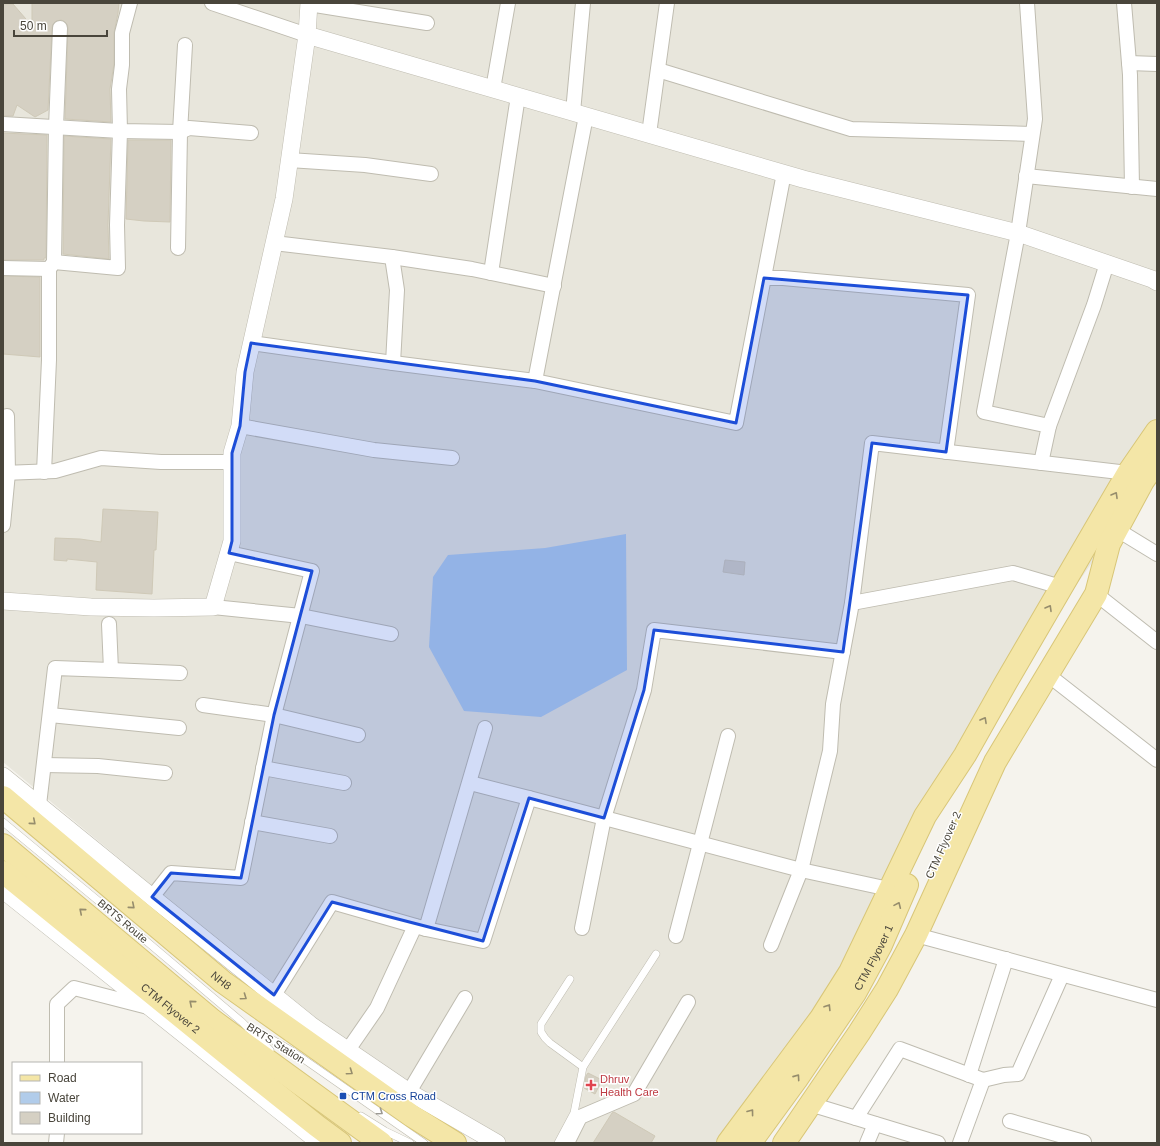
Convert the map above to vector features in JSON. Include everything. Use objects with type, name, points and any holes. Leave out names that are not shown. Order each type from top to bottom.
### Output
[{"type":"main road","points":[[728,1143],[821,1018],[850,972],[925,816],[965,754],[1061,587],[1155,445]]},
{"type":"main road","points":[[784,1143],[860,1033],[887,989],[916,935],[995,762],[1047,674],[1091,589],[1113,537],[1135,477]]},
{"type":"main road","name":"CTM Flyover 2","points":[[772,1143],[862,1010],[892,953],[944,845],[978,766],[1091,589]]},
{"type":"main road","name":"CTM Flyover 1","points":[[750,1143],[796,1080],[855,994],[881,945],[965,754]]},
{"type":"main road","name":"NH8","points":[[3,797],[219,978],[412,1116],[455,1143]]},
{"type":"main road","points":[[3,845],[212,1020],[381,1143]]},
{"type":"main road","name":"CTM Flyover 2","points":[[3,872],[234,1060],[340,1143]]},
{"type":"street","points":[[3,268],[52,266],[118,268],[116,246],[122,33],[130,3]]},
{"type":"street","points":[[213,607],[232,541],[232,454],[240,426],[245,372],[251,342],[284,199],[307,35],[309,3],[427,23]]},
{"type":"street","points":[[493,89],[508,3]]},
{"type":"street","points":[[535,382],[554,286],[580,114],[583,3]]},
{"type":"street","points":[[649,134],[667,3]]},
{"type":"street","points":[[1027,3],[1035,119],[1018,233],[984,412],[1049,426]]},
{"type":"street","points":[[1124,3],[1129,64],[1132,187]]},
{"type":"street","points":[[215,4],[307,35],[784,173],[1018,233],[1107,263],[1157,282]]},
{"type":"street","points":[[44,472],[60,28]]},
{"type":"street","points":[[178,248],[180,132],[186,45]]},
{"type":"street","points":[[1129,64],[1157,64]]},
{"type":"street","points":[[658,70],[851,129],[1032,134]]},
{"type":"street","points":[[491,273],[518,96]]},
{"type":"street","points":[[3,124],[120,131],[180,132],[189,128],[251,132]]},
{"type":"street","points":[[289,160],[365,165],[432,174]]},
{"type":"street","points":[[251,342],[535,382],[736,423],[784,173]]},
{"type":"street","points":[[1026,176],[1157,189]]},
{"type":"street","points":[[274,243],[392,257],[472,269],[554,286]]},
{"type":"street","points":[[392,257],[397,290],[393,363]]},
{"type":"street","points":[[1041,463],[1049,426],[1094,305],[1107,263]]},
{"type":"street","points":[[764,278],[783,278],[968,295],[946,452]]},
{"type":"street","points":[[3,525],[7,416]]},
{"type":"street","points":[[240,426],[374,450],[452,458]]},
{"type":"street","points":[[771,945],[801,870],[830,751],[833,704],[852,603],[872,443],[1041,463],[1135,477]]},
{"type":"street","points":[[6,473],[55,471],[101,458],[161,462],[232,462]]},
{"type":"street","points":[[1113,537],[1157,554]]},
{"type":"street","points":[[152,898],[171,872],[241,878],[274,715],[312,571],[229,553]]},
{"type":"street","points":[[852,603],[1013,573],[1061,587]]},
{"type":"street","points":[[1091,589],[1157,642]]},
{"type":"street","points":[[3,601],[91,607],[213,607],[300,616],[391,634]]},
{"type":"street","points":[[109,624],[111,670]]},
{"type":"street","points":[[582,928],[604,818],[644,690],[654,630],[843,652]]},
{"type":"street","points":[[39,805],[55,668],[180,673]]},
{"type":"street","points":[[1047,674],[1157,760]]},
{"type":"street","points":[[203,705],[274,715],[358,735]]},
{"type":"street","points":[[50,714],[179,728]]},
{"type":"street","points":[[348,1050],[377,1008],[420,927],[470,783],[485,728]]},
{"type":"street","points":[[676,936],[728,736]]},
{"type":"street","points":[[44,764],[98,766],[165,773]]},
{"type":"street","points":[[263,768],[344,783]]},
{"type":"street","points":[[3,776],[312,1026],[409,1092],[497,1143]]},
{"type":"street","points":[[470,783],[801,870],[889,889]]},
{"type":"street","points":[[274,995],[332,902],[420,927],[483,941],[529,798]]},
{"type":"street","points":[[252,822],[330,836]]},
{"type":"street","points":[[3,890],[320,1143]]},
{"type":"street","points":[[916,935],[1157,1000]]},
{"type":"street","points":[[969,1075],[1006,959]]},
{"type":"street","points":[[219,978],[232,961]]},
{"type":"street","points":[[856,1118],[900,1049],[983,1080],[1004,1075],[1018,1074],[1062,975]]},
{"type":"street","points":[[57,1062],[57,1004],[74,988],[150,1008]]},
{"type":"street","points":[[409,1092],[465,998]]},
{"type":"street","points":[[567,1143],[580,1117],[634,1094],[688,1002]]},
{"type":"street","points":[[960,1143],[983,1080]]},
{"type":"street","points":[[810,1104],[874,1124],[913,1139],[938,1143]]},
{"type":"street","points":[[1010,1121],[1085,1143]]},
{"type":"street","points":[[867,1143],[874,1124]]},
{"type":"lane","name":"BRTS Route","points":[[3,822],[242,1022]]},
{"type":"lane","points":[[558,1143],[574,1112],[583,1067],[656,954]]},
{"type":"lane","points":[[570,978],[541,1024],[541,1032],[550,1043],[583,1067]]},
{"type":"lane","name":"BRTS Station","points":[[242,1022],[284,1064],[297,1073]]},
{"type":"lane","name":"BRTS Station","points":[[242,1022],[292,1052],[424,1143]]},
{"type":"lane","points":[[353,1110],[385,1131],[410,1143]]},
{"type":"highlighted area","points":[[764,278],[968,295],[946,452],[872,443],[843,652],[654,630],[644,690],[604,818],[529,798],[483,941],[332,902],[274,995],[152,897],[171,873],[241,878],[274,715],[312,571],[229,553],[232,541],[232,453],[240,426],[245,372],[251,343],[535,381],[736,423]]},
{"type":"shaded area","points":[[3,3],[1157,3],[1157,470],[957,755],[847,972],[725,1143],[502,1143],[318,1023],[3,762]]},
{"type":"water","points":[[626,534],[627,670],[541,717],[464,711],[429,647],[433,577],[448,555],[545,548]]},
{"type":"building","points":[[32,3],[119,3],[114,33],[114,64],[110,89],[111,122],[65,119],[68,28],[67,24],[61,20],[56,21],[52,28],[48,110],[35,117],[17,105],[13,116],[3,116],[3,4],[13,4],[32,26]]},
{"type":"building","points":[[3,133],[47,135],[46,258],[44,258],[44,260],[3,260]]},
{"type":"building","points":[[64,136],[111,139],[108,225],[109,259],[63,254]]},
{"type":"building","points":[[128,140],[171,140],[170,222],[126,219]]},
{"type":"building","points":[[3,276],[40,277],[40,357],[3,354]]},
{"type":"building","points":[[103,509],[158,512],[156,550],[154,550],[152,594],[96,590],[97,562],[67,559],[67,561],[54,560],[55,538],[101,542]]},
{"type":"building","points":[[725,560],[745,562],[744,575],[723,572]]},
{"type":"building","points":[[588,1073],[602,1080],[595,1094],[584,1088]]},
{"type":"building","points":[[614,1112],[655,1136],[651,1143],[593,1143]]},
{"type":"place","name":"Dhruv Health Care","points":[[591,1085]]},
{"type":"place","name":"CTM Cross Road","points":[[343,1096]]}]
